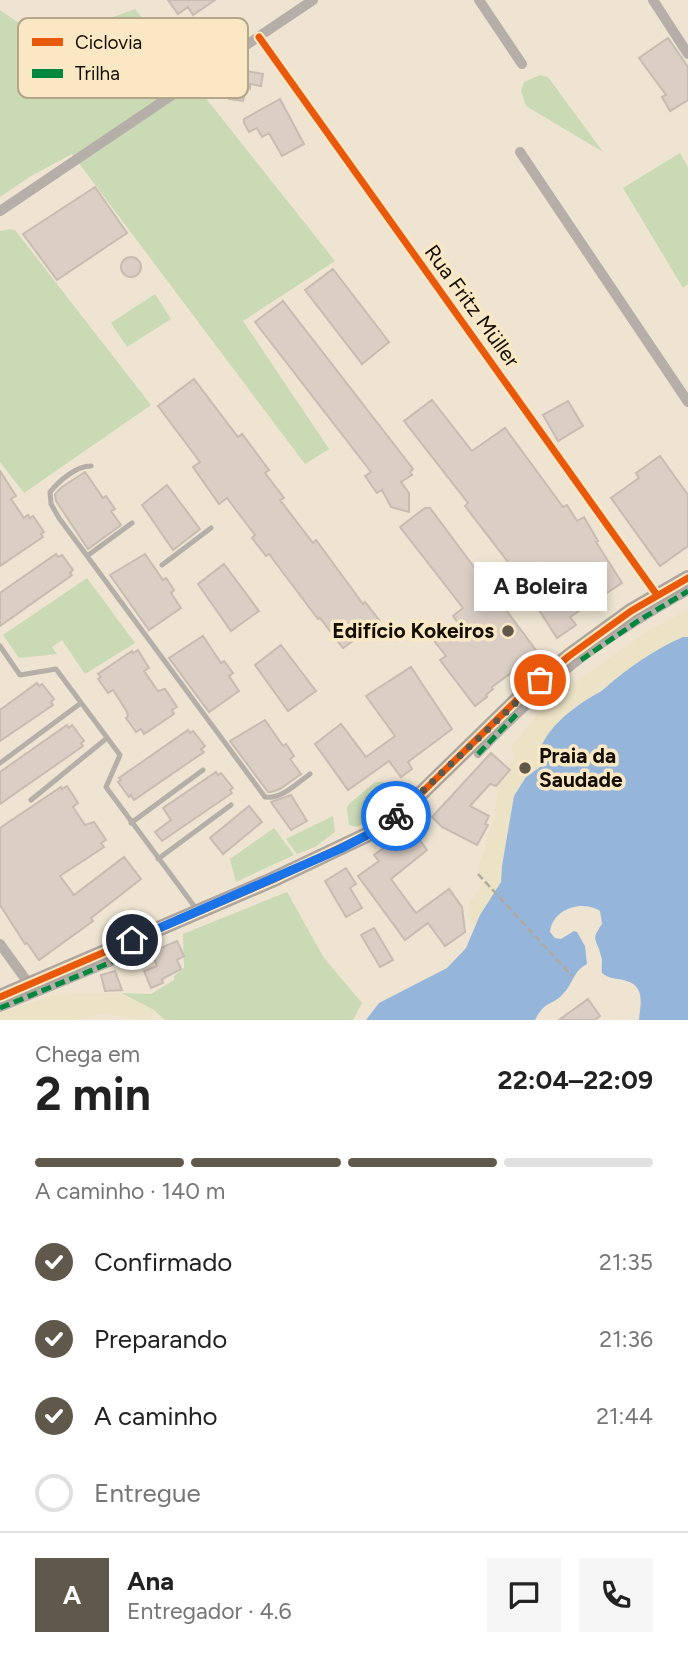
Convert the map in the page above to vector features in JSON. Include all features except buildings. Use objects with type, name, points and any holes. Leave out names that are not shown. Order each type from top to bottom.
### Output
[{"type":"main road","points":[[0,997],[199,912],[375,831],[410,805],[520,697],[569,656],[657,595],[688,578]]},
{"type":"street","points":[[248,44],[313,0]]},
{"type":"street","points":[[479,0],[522,64]]},
{"type":"street","points":[[653,0],[688,54]]},
{"type":"street","name":"Rua Fritz Müller","points":[[258,37],[657,595]]},
{"type":"street","points":[[0,211],[168,98]]},
{"type":"street","points":[[520,152],[688,402]]},
{"type":"street","points":[[478,754],[527,704],[575,664],[688,591]]},
{"type":"street","points":[[0,944],[29,984]]},
{"type":"street","points":[[0,1008],[114,961]]},
{"type":"lane","points":[[91,466],[82,466],[55,486],[49,498],[87,556],[265,797],[271,799],[279,795],[310,774]]},
{"type":"lane","points":[[87,556],[132,523]]},
{"type":"lane","points":[[162,565],[211,528]]},
{"type":"lane","points":[[0,646],[20,675],[56,669],[82,703],[120,755],[106,787],[199,912]]},
{"type":"lane","points":[[0,763],[82,703]]},
{"type":"lane","points":[[31,800],[107,738]]},
{"type":"lane","points":[[131,823],[204,769]]},
{"type":"lane","points":[[158,859],[231,805]]},
{"type":"path","points":[[478,874],[572,976]]},
{"type":"green space","points":[[135,9],[142,18],[111,18]]},
{"type":"green space","points":[[0,10],[18,22],[18,98],[206,98],[335,261],[243,321],[329,449],[305,464],[72,154],[31,176],[0,197]]},
{"type":"green space","points":[[540,75],[548,77],[603,152],[526,106],[521,91],[524,82]]},
{"type":"green space","points":[[680,153],[688,167],[688,284],[683,288],[623,188]]},
{"type":"green space","points":[[15,230],[151,405],[24,493],[0,462],[0,231]]},
{"type":"green space","points":[[155,294],[171,319],[127,347],[111,323]]},
{"type":"green space","points":[[87,578],[135,643],[85,674],[62,640],[52,647],[57,654],[19,658],[3,635]]},
{"type":"green space","points":[[375,782],[384,782],[388,787],[382,806],[357,827],[349,825],[349,804]]},
{"type":"green space","points":[[333,816],[335,832],[315,847],[297,854],[286,839]]},
{"type":"green space","points":[[274,828],[294,855],[236,882],[230,859]]},
{"type":"green space","points":[[287,892],[324,958],[362,1003],[353,1020],[165,1020],[154,1010],[121,993],[151,994],[174,980],[174,976],[184,968],[183,934]]},
{"type":"sand","name":"Praia da Saudade","points":[[688,610],[688,637],[662,647],[571,710],[545,740],[540,754],[544,759],[543,765],[526,777],[513,801],[501,882],[475,927],[468,918],[469,904],[481,887],[479,865],[495,816],[498,786],[512,772],[508,765],[515,756],[512,746],[545,704],[648,631]]},
{"type":"sand","points":[[121,993],[154,1010],[152,1020],[104,1013],[74,1020],[0,1020],[0,1013],[57,994]]},
{"type":"water","points":[[683,637],[688,637],[688,1020],[639,1020],[641,1002],[636,986],[602,973],[602,958],[595,937],[602,924],[600,911],[577,906],[556,917],[550,932],[555,938],[561,939],[574,931],[577,932],[585,946],[587,964],[579,970],[563,994],[545,1006],[535,1020],[366,1020],[379,1003],[447,968],[466,948],[480,915],[501,882],[514,796],[526,777],[543,765],[544,759],[539,752],[553,727],[632,666]]},
{"type":"marked path","points":[[581,660],[688,591]]},
{"type":"marked path","points":[[478,754],[517,714]]},
{"type":"marked path","points":[[0,1008],[114,961]]},
{"type":"cycle path","points":[[259,37],[657,595]]},
{"type":"cycle path","points":[[0,997],[272,880],[375,831],[404,810],[520,697],[569,656],[631,611],[688,578]]},
{"type":"way so far","points":[[396,816],[540,680]]},
{"type":"place","name":"Edifício Kokeiros","points":[[508,631]]},
{"type":"place","name":"A Boleira","points":[[540,680]]},
{"type":"place","name":"Praia da Saudade","points":[[525,768]]},
{"type":"route","points":[[132,940],[340,849],[375,831],[396,816]]}]
